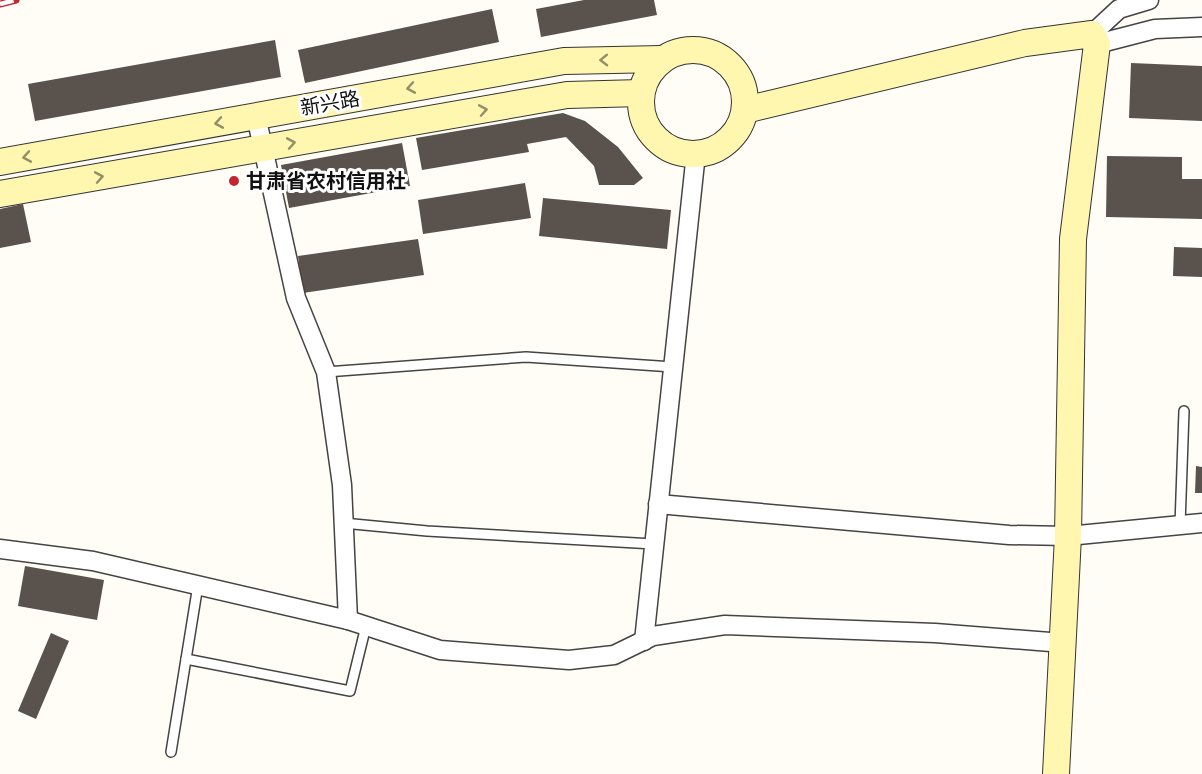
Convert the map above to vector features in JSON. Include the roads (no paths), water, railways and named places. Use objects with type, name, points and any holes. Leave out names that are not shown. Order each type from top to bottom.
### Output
[{"type":"street","points":[[1054,773],[1068,536],[1073,239],[1095,39],[1119,9],[1149,0]]},
{"type":"street","points":[[745,111],[1025,43],[1095,39],[1155,29],[1202,27]]},
{"type":"street","points":[[681,50],[702,50],[721,57],[736,71],[745,90],[745,111],[738,130],[724,145],[705,153],[684,154],[665,146],[650,132],[641,113],[641,93],[648,74],[662,59],[681,50]]},
{"type":"street","name":"新兴路","points":[[0,162],[564,61],[662,59]]},
{"type":"street","name":"新兴路","points":[[0,194],[567,95],[641,93]]},
{"type":"street","points":[[256,116],[296,298],[326,372],[342,485],[348,620]]},
{"type":"street","points":[[644,641],[696,153]]},
{"type":"street","points":[[658,504],[1009,535],[1068,536],[1202,523]]},
{"type":"street","points":[[0,549],[93,561],[198,585],[348,620],[440,650],[569,660],[614,655],[653,636],[725,625],[935,633],[1063,643]]},
{"type":"lane","points":[[326,372],[526,357],[673,367]]},
{"type":"lane","points":[[1180,525],[1184,411]]},
{"type":"lane","points":[[343,523],[427,531],[654,544]]},
{"type":"lane","points":[[171,752],[198,585]]},
{"type":"lane","points":[[186,659],[350,691],[366,626]]},
{"type":"railway","points":[[0,4],[16,0]]},
{"type":"place","name":"甘肃省农村信用社","points":[[234,181]]}]
